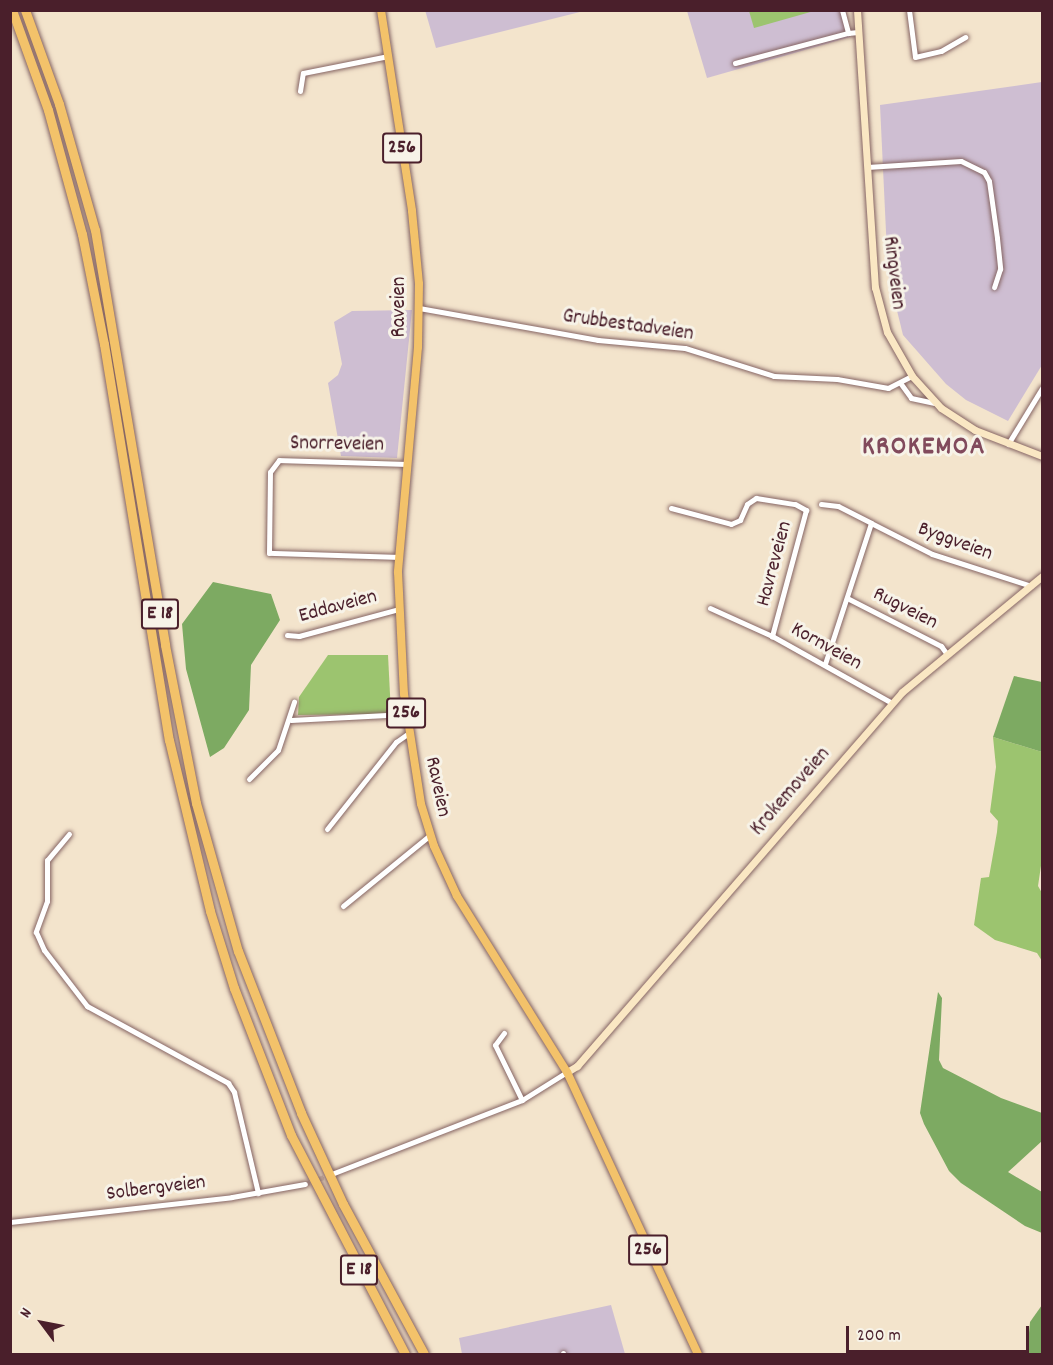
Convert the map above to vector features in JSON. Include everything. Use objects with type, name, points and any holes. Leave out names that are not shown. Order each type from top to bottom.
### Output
[{"type":"highway","name":"E 18","points":[[12,10],[48,110],[82,234],[104,344],[157,675],[190,836],[234,988],[291,1135],[405,1354]]},
{"type":"highway","name":"E 18","points":[[25,10],[59,104],[95,230],[165,645],[196,803],[238,951],[265,1027],[343,1204],[424,1354]]},
{"type":"main road","name":"Raveien","points":[[381,10],[414,228],[419,308],[398,557],[399,609],[406,714],[430,835],[457,896],[567,1072],[698,1354]]},
{"type":"main road","name":"Ringveien","points":[[856,10],[877,302],[891,341],[912,376],[934,402],[975,430],[1042,456]]},
{"type":"main road","name":"Krokemoveien","points":[[567,1072],[568,1066],[586,1052],[892,703],[946,653],[1042,576]]},
{"type":"street","points":[[842,10],[848,33]]},
{"type":"street","points":[[910,11],[915,57],[941,51],[964,38]]},
{"type":"street","points":[[735,63],[858,32]]},
{"type":"street","points":[[300,92],[303,73],[387,56]]},
{"type":"street","points":[[867,167],[961,161],[984,172],[989,181],[997,234],[1000,269],[994,287]]},
{"type":"street","name":"Grubbestadveien","points":[[419,308],[598,340],[685,348],[774,376],[837,379],[888,388],[901,384]]},
{"type":"street","points":[[912,376],[901,384],[911,398],[934,402]]},
{"type":"street","points":[[1008,444],[1042,388]]},
{"type":"street","name":"Snorreveien","points":[[398,557],[268,553],[270,472],[279,460],[405,464]]},
{"type":"street","name":"Havreveien","points":[[670,508],[731,524],[740,520],[747,504],[756,498],[795,504],[806,510],[772,636]]},
{"type":"street","name":"Byggveien","points":[[821,504],[838,506],[932,554],[1031,586]]},
{"type":"street","points":[[825,664],[871,523]]},
{"type":"street","name":"Rugveien","points":[[847,598],[941,646],[946,653]]},
{"type":"street","name":"Kornveien","points":[[710,608],[772,636],[892,703]]},
{"type":"street","name":"Eddaveien","points":[[286,635],[299,636],[399,609]]},
{"type":"street","points":[[249,779],[278,750],[291,720],[294,702]]},
{"type":"street","points":[[291,720],[406,714]]},
{"type":"street","points":[[327,829],[396,742],[409,733]]},
{"type":"street","points":[[69,834],[48,860],[47,901],[36,932],[44,950],[87,1006],[228,1083],[234,1092],[258,1193]]},
{"type":"street","points":[[342,906],[430,835]]},
{"type":"street","points":[[504,1033],[495,1046],[522,1100]]},
{"type":"street","points":[[334,1173],[522,1100],[567,1072]]},
{"type":"street","name":"Solbergveien","points":[[10,1222],[258,1193],[305,1184]]},
{"type":"shaded area","points":[[425,10],[584,10],[584,11],[436,48]]},
{"type":"shaded area","points":[[687,11],[846,11],[850,37],[707,78]]},
{"type":"shaded area","points":[[1042,82],[1042,365],[1008,421],[966,400],[946,384],[903,335],[888,274],[880,105]]},
{"type":"shaded area","points":[[412,310],[397,458],[341,456],[328,383],[338,375],[342,364],[334,322],[352,311]]},
{"type":"shaded area","points":[[611,1305],[625,1354],[462,1354],[459,1338]]},
{"type":"green space","points":[[814,10],[754,28],[749,11]]},
{"type":"green space","points":[[213,582],[271,594],[280,620],[251,665],[249,710],[224,748],[210,757],[186,669],[182,624]]},
{"type":"green space","points":[[328,655],[388,655],[391,714],[298,715],[299,697]]},
{"type":"green space","points":[[1014,676],[1042,682],[1042,752],[993,737]]},
{"type":"green space","points":[[993,737],[1042,752],[1042,859],[1038,886],[1042,893],[1042,961],[1037,953],[995,940],[974,925],[981,878],[989,877],[997,832],[998,821],[990,812],[996,767]]},
{"type":"green space","points":[[938,992],[942,998],[939,1060],[943,1068],[1001,1098],[1042,1113],[1042,1141],[1008,1172],[1042,1192],[1042,1233],[1025,1226],[961,1183],[949,1171],[924,1124],[920,1113]]},
{"type":"green space","points":[[1042,1305],[1042,1354],[1027,1354],[1030,1322]]},
{"type":"tunnel","points":[[305,1184],[330,1175]]},
{"type":"district","name":"KROKEMOA","points":[[924,448]]}]
